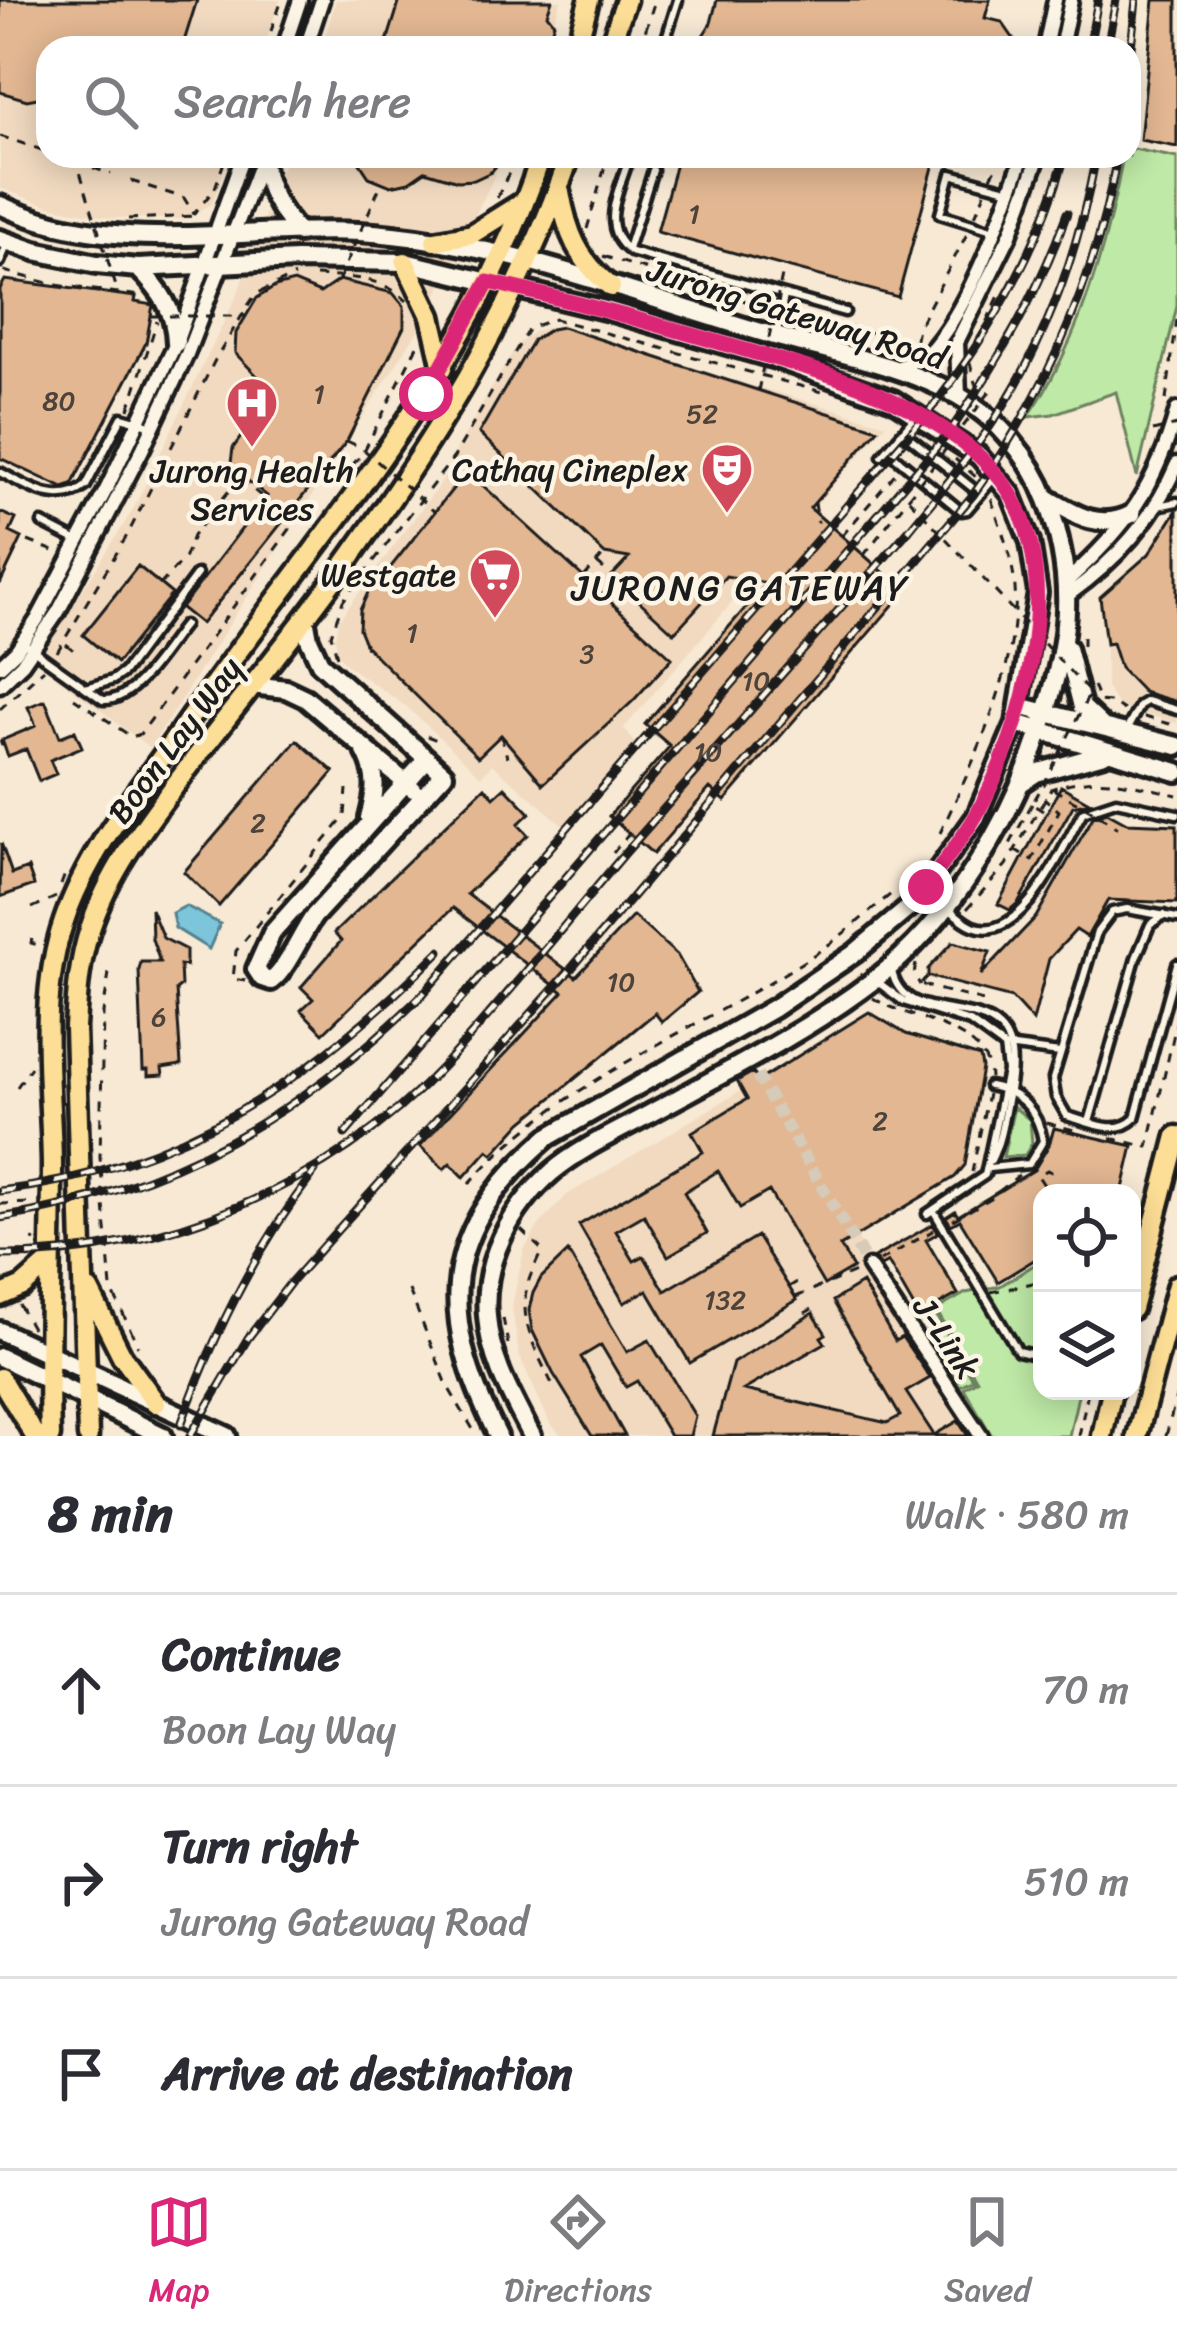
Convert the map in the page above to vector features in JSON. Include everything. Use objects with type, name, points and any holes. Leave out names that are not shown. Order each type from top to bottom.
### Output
[{"type":"main road","points":[[579,36],[589,0]]},
{"type":"main road","points":[[604,0],[616,0]]},
{"type":"main road","points":[[613,36],[626,0]]},
{"type":"main road","points":[[260,168],[281,213],[299,233]]},
{"type":"main road","name":"Boon Lay Way","points":[[50,1436],[48,1010],[64,920],[120,814],[239,646],[377,467],[443,368],[501,256],[537,168]]},
{"type":"main road","name":"Boon Lay Way","points":[[88,1436],[75,1028],[79,973],[91,926],[114,874],[148,822],[305,618],[453,408],[518,289],[566,168]]},
{"type":"main road","points":[[559,187],[565,223],[577,252],[588,269],[611,287]]},
{"type":"main road","points":[[435,241],[480,230],[527,199]]},
{"type":"main road","name":"Jurong Gateway Road","points":[[0,205],[54,226],[100,234],[358,232],[435,241],[530,262],[894,370],[959,396],[1018,447],[1046,498],[1079,637],[1020,783],[953,911],[873,988],[583,1151],[552,1172],[510,1221],[492,1262],[486,1312],[504,1381],[532,1436]]},
{"type":"main road","name":"Jurong Gateway Road","points":[[4,240],[97,265],[138,268],[405,262],[518,289],[863,388],[918,414],[979,456],[992,481],[1011,494],[1030,542],[1037,608],[1018,715],[976,817],[911,906],[856,953],[774,1008],[548,1137],[518,1162],[496,1190],[460,1265],[458,1332],[474,1389],[498,1436]]},
{"type":"main road","points":[[405,262],[431,316],[443,368]]},
{"type":"main road","points":[[138,268],[164,297],[176,321],[176,343]]},
{"type":"main road","points":[[426,394],[442,395],[453,408]]},
{"type":"main road","points":[[1046,498],[1088,521],[1119,520],[1132,514]]},
{"type":"main road","points":[[1030,542],[1042,546],[1057,534]]},
{"type":"main road","points":[[1037,608],[1042,596],[1067,588]]},
{"type":"main road","points":[[305,618],[320,663],[444,774],[314,916],[279,977],[262,978],[256,969],[272,933],[427,759]]},
{"type":"main road","points":[[1079,637],[1082,707],[1102,727]]},
{"type":"main road","points":[[252,685],[286,689],[305,698],[422,798]]},
{"type":"main road","points":[[1018,715],[1046,713],[1177,746]]},
{"type":"main road","points":[[1018,715],[1040,732],[1177,772]]},
{"type":"main road","points":[[358,740],[375,775],[376,793],[367,824]]},
{"type":"main road","points":[[1020,783],[1036,773],[1107,754]]},
{"type":"main road","points":[[1136,1292],[1177,1136]]},
{"type":"main road","points":[[467,1244],[492,1262]]},
{"type":"main road","points":[[0,1296],[23,1286],[50,1262]]},
{"type":"main road","points":[[460,1265],[492,1262]]},
{"type":"main road","points":[[84,1280],[122,1356],[156,1403]]},
{"type":"main road","points":[[1137,1436],[1177,1285]]},
{"type":"main road","points":[[0,1331],[227,1436]]},
{"type":"main road","points":[[0,1358],[163,1436]]},
{"type":"main road","points":[[0,1378],[35,1436]]},
{"type":"main road","points":[[1102,1436],[1110,1400]]},
{"type":"street","points":[[288,36],[300,0]]},
{"type":"street","points":[[310,36],[322,0]]},
{"type":"street","points":[[1048,36],[1055,0]]},
{"type":"street","points":[[1064,36],[1071,0]]},
{"type":"street","points":[[0,685],[58,611],[142,450],[139,422],[187,354],[222,234],[251,168]]},
{"type":"street","points":[[894,370],[934,348],[996,231],[1019,168]]},
{"type":"street","points":[[959,396],[957,342],[1010,235],[1035,168]]},
{"type":"street","points":[[0,666],[28,646],[212,263]]},
{"type":"street","points":[[1067,588],[1132,514],[1166,448],[1173,411]]},
{"type":"street","points":[[1067,588],[1126,547],[1157,506],[1176,469]]},
{"type":"street","name":"J-Link","points":[[868,1267],[981,1436]]},
{"type":"lane","points":[[667,36],[678,0]]},
{"type":"lane","points":[[627,168],[611,227],[614,237],[628,249],[845,312]]},
{"type":"lane","points":[[628,249],[652,170]]},
{"type":"lane","points":[[996,231],[940,214],[951,174],[1011,190]]},
{"type":"lane","points":[[0,266],[4,240]]},
{"type":"lane","points":[[776,337],[784,296]]},
{"type":"lane","points":[[918,414],[885,453],[962,511],[992,481]]},
{"type":"lane","points":[[0,472],[41,493],[76,493],[86,485],[115,426],[139,422]]},
{"type":"lane","points":[[903,432],[980,494]]},
{"type":"lane","points":[[127,446],[142,450]]},
{"type":"lane","points":[[1157,506],[1177,502]]},
{"type":"lane","points":[[42,523],[80,542]]},
{"type":"lane","points":[[86,688],[113,680],[124,671],[196,574]]},
{"type":"lane","points":[[28,646],[103,700],[120,698],[184,625]]},
{"type":"lane","points":[[1125,732],[1147,701],[1177,710]]},
{"type":"lane","points":[[926,887],[971,925],[989,930],[1006,926],[1027,906],[1083,812],[1116,801],[1177,814]]},
{"type":"lane","points":[[1177,918],[1127,909],[1112,912],[1097,932],[1053,1079],[1066,1116],[1114,1129],[1136,1118],[1177,964]]},
{"type":"lane","points":[[1089,1122],[1136,958],[1150,925],[1164,915]]},
{"type":"lane","points":[[891,966],[902,991],[964,1016],[1009,1050],[1061,1053]]},
{"type":"lane","points":[[873,988],[903,1001],[964,1016]]},
{"type":"lane","points":[[1009,1050],[1007,1089],[988,1166],[979,1180],[928,1214],[942,1226],[1018,1351],[1033,1355]]},
{"type":"lane","points":[[988,1166],[1030,1164],[1043,1141],[1036,1117],[1007,1089],[989,1086]]},
{"type":"path","points":[[269,36],[282,0]]},
{"type":"path","points":[[644,36],[655,0]]},
{"type":"path","points":[[0,136],[36,148]]},
{"type":"path","points":[[79,168],[118,296]]},
{"type":"path","points":[[94,168],[112,174]]},
{"type":"path","points":[[122,219],[178,220],[195,215],[222,168]]},
{"type":"path","points":[[489,207],[512,168]]},
{"type":"path","points":[[916,339],[997,168]]},
{"type":"path","points":[[131,182],[184,198],[195,215]]},
{"type":"path","points":[[339,280],[381,184]]},
{"type":"path","points":[[82,216],[104,218]]},
{"type":"path","points":[[0,266],[56,284],[133,292],[154,303],[157,326],[139,422]]},
{"type":"path","points":[[758,391],[784,266]]},
{"type":"path","points":[[0,710],[64,643],[128,534],[214,359],[248,304],[256,293],[295,275]]},
{"type":"path","points":[[317,277],[391,286],[415,309]]},
{"type":"path","points":[[864,555],[989,393],[975,383],[969,358],[999,296]]},
{"type":"path","points":[[151,316],[246,316]]},
{"type":"path","points":[[334,651],[332,635],[343,601],[454,457],[529,328],[536,324],[555,319],[837,396]]},
{"type":"path","points":[[1173,411],[1165,394],[1177,320]]},
{"type":"path","points":[[340,478],[364,453],[420,340]]},
{"type":"path","points":[[1161,437],[1165,424]]},
{"type":"path","points":[[1153,431],[1177,425]]},
{"type":"path","points":[[932,440],[992,481],[1015,589],[1013,640],[978,753],[940,833]]},
{"type":"path","points":[[347,441],[362,448],[435,512]]},
{"type":"path","points":[[842,536],[904,463]]},
{"type":"path","points":[[160,584],[236,482]]},
{"type":"path","points":[[74,698],[132,736],[150,721],[290,529],[288,518],[245,483]]},
{"type":"path","points":[[909,499],[1090,693],[1009,846],[1032,860],[1059,812],[1046,799]]},
{"type":"path","points":[[815,502],[818,523]]},
{"type":"path","points":[[28,541],[52,554],[61,553],[54,568]]},
{"type":"path","points":[[584,578],[605,554]]},
{"type":"path","points":[[597,563],[612,576]]},
{"type":"path","points":[[64,643],[77,653]]},
{"type":"path","points":[[501,735],[507,757]]},
{"type":"path","points":[[953,911],[1006,865],[1051,790],[1087,779],[1107,779],[1177,795]]},
{"type":"path","points":[[1044,784],[1117,828]]},
{"type":"path","points":[[233,979],[236,951],[345,816],[347,789]]},
{"type":"path","points":[[1033,804],[1043,811],[1046,799]]},
{"type":"path","points":[[613,853],[628,833]]},
{"type":"path","points":[[470,1184],[499,1150],[554,1107],[817,953],[895,891]]},
{"type":"path","points":[[32,908],[56,897]]},
{"type":"path","points":[[32,940],[42,947]]},
{"type":"path","points":[[926,954],[914,974],[920,985],[987,1002]]},
{"type":"path","points":[[109,973],[100,1157],[111,1288],[138,1346]]},
{"type":"path","points":[[920,985],[928,976]]},
{"type":"path","points":[[873,988],[888,1008],[968,1038],[986,1053],[989,1086],[976,1163],[959,1186]]},
{"type":"path","points":[[1148,1147],[1177,1020]]},
{"type":"path","points":[[17,1087],[35,1061]]},
{"type":"path","points":[[1043,1184],[1038,1176],[1047,1169],[1054,1173]]},
{"type":"path","points":[[928,1214],[932,1231],[991,1198],[1019,1175]]},
{"type":"path","points":[[0,1204],[35,1203]]},
{"type":"path","points":[[510,1221],[540,1246],[542,1255],[524,1303],[529,1334],[555,1390]]},
{"type":"path","points":[[789,1287],[796,1282]]},
{"type":"path","points":[[982,1294],[1033,1283]]},
{"type":"path","points":[[409,1290],[448,1387],[477,1436]]},
{"type":"path","points":[[805,1312],[812,1309]]},
{"type":"path","points":[[502,1311],[511,1357]]},
{"type":"path","points":[[1166,1436],[1177,1393]]},
{"type":"path","points":[[1079,1436],[1086,1400]]},
{"type":"shaded area","points":[[0,0],[280,0],[268,36],[36,36],[36,168],[224,168],[212,204],[183,219],[112,218],[49,206],[0,188]]},
{"type":"shaded area","points":[[336,0],[561,0],[549,36],[326,36]]},
{"type":"shaded area","name":"Jurong Health Services","points":[[282,168],[498,168],[424,321],[150,748],[37,662],[133,510],[238,293]]},
{"type":"shaded area","points":[[549,327],[886,424],[624,728],[640,751],[570,831],[492,764],[481,776],[407,707],[348,666],[339,656],[335,638],[339,620],[448,473],[457,448],[516,346]]},
{"type":"shaded area","points":[[1170,519],[1177,521],[1177,723],[1119,707],[1106,687],[1099,596],[1148,553]]},
{"type":"shaded area","points":[[762,1078],[975,1436],[562,1436],[550,1423],[519,1355],[512,1306],[524,1250],[539,1225],[567,1195]]},
{"type":"green space","points":[[1141,150],[1177,158],[1177,306],[1137,477],[1116,392],[1053,414],[1028,417],[1077,325],[1109,224],[1121,168],[1141,168]]},
{"type":"green space","points":[[1014,1107],[1030,1120],[1032,1143],[1025,1155],[1003,1157]]},
{"type":"green space","points":[[1033,1266],[1033,1400],[1077,1400],[1069,1436],[992,1436],[964,1388],[977,1380],[936,1310],[966,1293],[1000,1286]]},
{"type":"green space","points":[[932,1309],[973,1379],[960,1386],[919,1316]]},
{"type":"water","points":[[186,906],[220,924],[209,949],[175,928],[172,913]]},
{"type":"building","points":[[0,0],[197,0],[186,36],[36,36],[36,98],[0,92]]},
{"type":"building","points":[[400,0],[552,0],[547,14],[554,23],[549,36],[389,36]]},
{"type":"building","points":[[717,0],[990,0],[985,18],[1002,22],[1012,36],[703,36]]},
{"type":"building","points":[[1154,0],[1177,0],[1177,147],[1141,140]]},
{"type":"building","points":[[363,168],[494,168],[474,180],[458,181],[425,171],[409,182],[391,186],[369,177]]},
{"type":"building","points":[[675,168],[933,168],[898,297],[657,232]]},
{"type":"building","points":[[5,280],[136,297],[135,302],[153,305],[146,343],[72,485],[63,488],[0,458],[0,289]]},
{"type":"building","points":[[339,280],[393,293],[404,306],[404,327],[347,441],[201,624],[181,608],[267,496],[231,463],[233,448],[269,398],[264,383],[235,353],[236,333],[257,298],[275,287],[294,282],[320,293]]},
{"type":"building","points":[[562,327],[878,429],[810,508],[905,591],[725,801],[710,788],[653,854],[609,816],[670,746],[645,724],[767,583],[726,576],[674,633],[612,576],[629,558],[605,554],[479,433],[533,340]]},
{"type":"building","name":"Westgate","points":[[467,471],[672,658],[543,784],[501,735],[478,757],[366,646],[359,629],[360,610],[370,588],[393,575],[390,568]]},
{"type":"building","points":[[1177,510],[1177,702],[1143,692],[1120,668],[1112,643],[1106,644],[1100,597],[1149,554]]},
{"type":"building","points":[[0,512],[16,519],[10,532],[22,538],[0,584]]},
{"type":"building","points":[[138,566],[172,594],[117,663],[83,635]]},
{"type":"building","points":[[45,700],[60,737],[75,731],[82,747],[50,760],[56,774],[39,781],[26,749],[8,756],[2,740],[36,726],[28,707]]},
{"type":"building","points":[[297,740],[334,772],[219,906],[184,872]]},
{"type":"building","points":[[1061,786],[1089,802],[1073,806],[1010,910],[998,904]]},
{"type":"building","points":[[485,787],[494,797],[505,787],[530,813],[518,824],[528,835],[467,894],[576,977],[633,916],[677,955],[698,992],[662,1022],[655,1013],[522,1122],[493,1154],[488,1150],[464,1177],[450,1163],[444,1169],[420,1146],[563,992],[453,908],[323,1033],[301,1010],[313,999],[301,987],[341,941],[334,933]]},
{"type":"building","points":[[1107,812],[1127,823],[1177,825],[1177,903],[1108,900],[1087,937],[1076,930],[1049,959],[1033,1021],[1012,998],[928,976],[928,969],[953,942],[990,952],[981,975],[1036,917],[1093,817]]},
{"type":"building","points":[[1,843],[12,874],[28,868],[34,885],[0,897]]},
{"type":"building","points":[[151,909],[163,938],[186,950],[186,966],[180,965],[181,986],[176,990],[181,1065],[162,1068],[163,1075],[148,1076],[148,1070],[143,1070],[139,970],[141,962],[160,962],[152,939]]},
{"type":"building","points":[[869,1012],[906,1034],[980,1057],[965,1165],[955,1177],[840,1246],[853,1268],[824,1285],[769,1191],[740,1208],[718,1171],[684,1192],[707,1233],[668,1256],[644,1215],[616,1231],[634,1261],[644,1256],[665,1291],[757,1236],[797,1300],[690,1363],[647,1290],[624,1303],[579,1225],[703,1152],[692,1132],[747,1099],[737,1081],[753,1072],[758,1081]]},
{"type":"building","points":[[1054,1128],[1133,1146],[1124,1184],[1033,1184],[1033,1261],[998,1282],[960,1220],[951,1225],[946,1217],[955,1211],[958,1216],[1034,1170]]},
{"type":"building","points":[[933,1224],[938,1233],[926,1240],[958,1294],[919,1316],[888,1262],[881,1266],[874,1258]]},
{"type":"building","points":[[568,1252],[627,1352],[649,1340],[695,1416],[690,1436],[670,1436],[637,1381],[626,1387],[601,1345],[581,1357],[625,1436],[592,1436],[553,1373],[532,1330],[529,1310],[541,1278]]},
{"type":"building","points":[[862,1283],[895,1341],[902,1337],[930,1378],[906,1392],[934,1435],[958,1421],[968,1436],[713,1436],[733,1363],[813,1313],[826,1334],[821,1337],[825,1343],[744,1390],[887,1423],[900,1416],[833,1301]]},
{"type":"tunnel","points":[[748,1060],[869,1267]]},
{"type":"railway","points":[[1091,36],[1098,0]]},
{"type":"railway","points":[[1109,36],[1116,0]]},
{"type":"railway","points":[[1132,36],[1136,0]]},
{"type":"railway","points":[[0,1218],[121,1189],[230,1141],[329,1076],[423,994],[936,403],[1012,286],[1061,168]]},
{"type":"railway","points":[[0,1255],[122,1243],[240,1206],[348,1147],[442,1067],[909,530],[982,437],[1021,376],[1050,316],[1093,168]]},
{"type":"railway","points":[[190,1436],[248,1338],[291,1282],[571,969],[973,495],[1023,417],[1064,334],[1096,247],[1115,168]]},
{"type":"railway","points":[[345,1134],[951,430],[1016,325],[1067,213]]},
{"type":"railway","points":[[0,1191],[66,1180],[128,1162],[241,1110],[343,1039],[440,951]]},
{"type":"railway","points":[[181,1425],[238,1293],[315,1171]]},
{"type":"place","name":"Jurong Health Services","points":[[252,449]]},
{"type":"place","name":"Cathay Cineplex","points":[[727,515]]},
{"type":"place","name":"Westgate","points":[[495,620]]},
{"type":"district","name":"JURONG GATEWAY","points":[[741,587]]},
{"type":"route","points":[[426,394],[488,282],[663,326],[863,388],[918,414],[979,456],[1011,494],[1022,517],[1038,592],[1036,622],[1011,738],[976,817],[926,887]]}]
